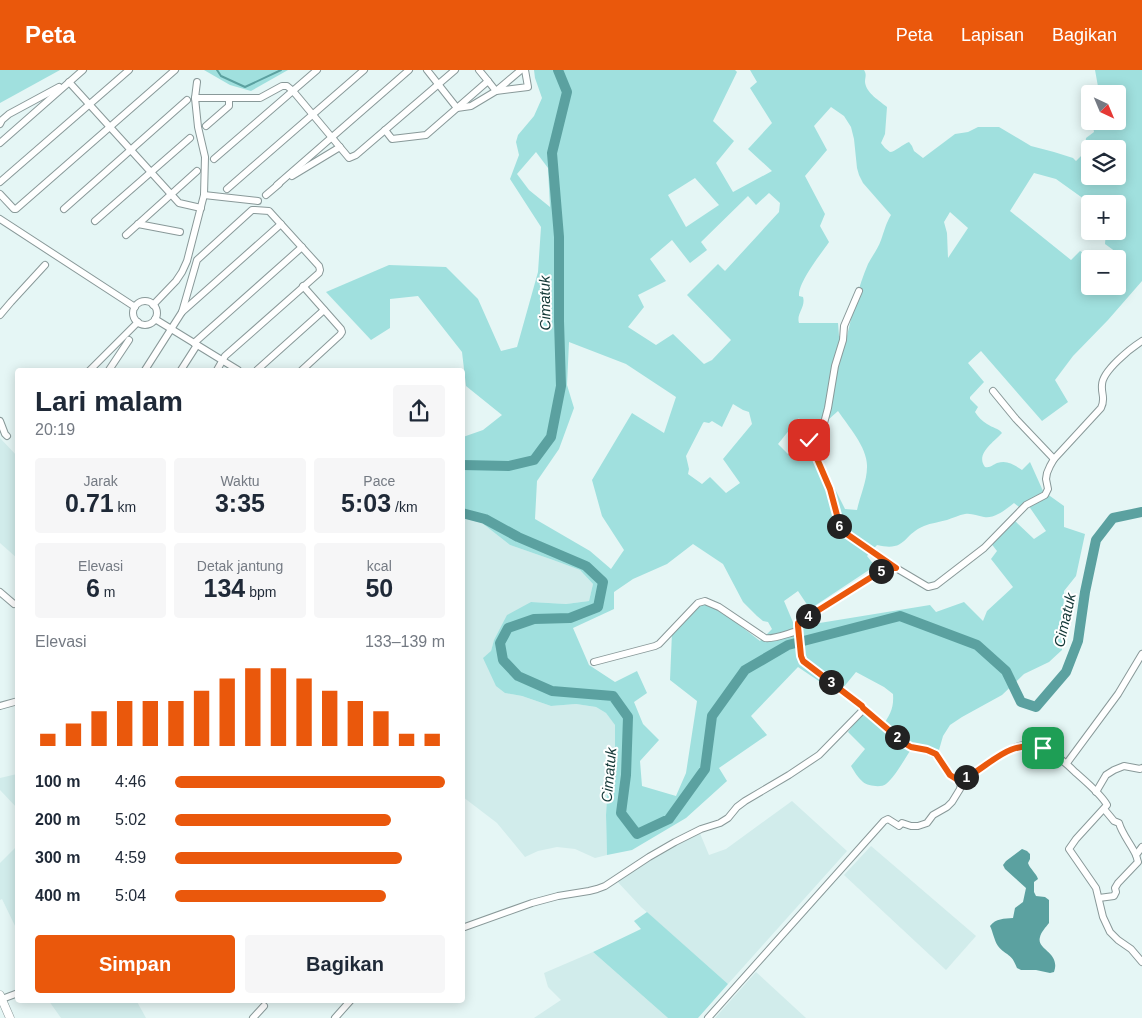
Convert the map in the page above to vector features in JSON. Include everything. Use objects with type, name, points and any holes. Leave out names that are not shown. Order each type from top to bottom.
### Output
[{"type":"main road","points":[[1,997],[10,1018]]},
{"type":"street","points":[[0,142],[83,70]]},
{"type":"street","points":[[0,182],[129,70]]},
{"type":"street","points":[[0,194],[16,210],[175,70]]},
{"type":"street","points":[[214,159],[317,70]]},
{"type":"street","points":[[227,189],[364,70]]},
{"type":"street","points":[[266,195],[409,70]]},
{"type":"street","points":[[426,70],[458,108]]},
{"type":"street","points":[[195,98],[260,98],[282,86],[287,86],[349,158],[356,155],[455,70]]},
{"type":"street","points":[[479,70],[496,91]]},
{"type":"street","points":[[458,108],[470,106],[496,91],[521,70]]},
{"type":"street","points":[[496,91],[528,87],[525,70]]},
{"type":"street","points":[[385,130],[392,139],[426,135],[488,81]]},
{"type":"street","points":[[69,82],[179,203],[201,208]]},
{"type":"street","points":[[0,124],[9,114],[69,82]]},
{"type":"street","points":[[153,305],[182,272],[187,261],[204,195],[206,157],[198,127],[195,98],[197,82]]},
{"type":"street","points":[[206,126],[229,106],[229,99]]},
{"type":"street","points":[[64,210],[187,100]]},
{"type":"street","points":[[94,222],[190,138]]},
{"type":"street","points":[[276,185],[340,147]]},
{"type":"street","points":[[126,235],[197,171]]},
{"type":"street","points":[[204,195],[258,200]]},
{"type":"street","points":[[182,312],[197,260],[252,210],[269,211],[319,266],[319,273],[226,356],[218,368]]},
{"type":"street","points":[[0,219],[135,307]]},
{"type":"street","points":[[138,224],[180,232]]},
{"type":"street","points":[[146,368],[182,312],[281,224]]},
{"type":"street","points":[[182,368],[196,344],[302,247]]},
{"type":"street","points":[[0,315],[45,265]]},
{"type":"street","points":[[303,286],[342,329],[340,335],[304,368]]},
{"type":"street","points":[[859,291],[844,326],[834,366],[828,408],[823,427],[811,436],[809,440],[830,489],[841,530],[896,568],[928,587],[936,585],[984,548],[1026,506],[1045,495],[1048,489],[1046,479],[1054,459],[1104,402],[1103,379],[1108,372],[1142,341]]},
{"type":"street","points":[[142,302],[150,302],[157,312],[155,319],[149,324],[141,324],[134,315],[135,307],[142,302]]},
{"type":"street","points":[[259,368],[324,310]]},
{"type":"street","points":[[155,319],[235,368]]},
{"type":"street","points":[[92,368],[138,322]]},
{"type":"street","points":[[110,368],[130,340]]},
{"type":"street","points":[[993,392],[1054,459]]},
{"type":"street","points":[[0,422],[5,434],[8,436]]},
{"type":"street","points":[[896,568],[887,568],[881,571],[798,623],[803,661],[862,706],[904,743],[911,747],[936,754],[950,775],[958,780],[1008,751],[1024,746],[1043,748],[1067,763],[1107,805],[1069,849],[1096,888],[1110,932],[1135,953],[1142,962]]},
{"type":"street","points":[[0,592],[14,604]]},
{"type":"street","points":[[594,662],[659,644],[698,603],[704,601],[719,608],[765,638],[770,639],[786,634],[798,633]]},
{"type":"street","points":[[1067,763],[1118,694],[1142,654]]},
{"type":"street","points":[[0,706],[15,702]]},
{"type":"street","points":[[465,925],[532,903],[604,886],[649,856],[675,842],[701,829],[720,824],[745,801],[819,755],[863,708]]},
{"type":"street","points":[[1096,792],[1106,775],[1114,770],[1124,766],[1142,768]]},
{"type":"street","points":[[708,1018],[884,821],[888,819],[899,826],[902,823],[918,826],[927,823],[933,815],[952,802],[960,789],[962,779]]},
{"type":"street","points":[[1099,898],[1114,896],[1118,883],[1138,862],[1119,823],[1114,821],[1104,809]]},
{"type":"street","points":[[1136,855],[1142,847]]},
{"type":"street","points":[[1,997],[15,994]]},
{"type":"street","points":[[335,1018],[348,1003]]},
{"type":"street","points":[[253,1018],[264,1006]]},
{"type":"shaded area","points":[[0,70],[60,70],[0,103]]},
{"type":"shaded area","points":[[204,70],[288,70],[251,91],[230,85]]},
{"type":"shaded area","points":[[534,70],[735,70],[737,72],[713,121],[734,141],[716,163],[733,192],[772,171],[748,149],[772,123],[750,88],[757,82],[750,70],[864,70],[868,90],[887,107],[885,134],[881,143],[890,152],[909,142],[914,151],[923,158],[955,134],[968,132],[978,127],[999,127],[1031,146],[1073,158],[1076,161],[1081,156],[1081,185],[1126,185],[1126,140],[1086,140],[1094,132],[1094,130],[1126,130],[1126,85],[1098,85],[1095,70],[1142,70],[1142,281],[1073,356],[1055,380],[1068,402],[1042,421],[981,351],[968,363],[984,382],[970,397],[978,407],[975,412],[983,422],[1002,433],[990,444],[982,457],[985,467],[1007,462],[1022,470],[1030,462],[1043,491],[1064,506],[1064,527],[1085,534],[1076,576],[1064,591],[1062,650],[1049,662],[1024,674],[1002,695],[950,725],[943,736],[939,750],[924,748],[910,751],[899,769],[884,785],[868,785],[856,774],[851,766],[865,749],[848,732],[863,712],[882,727],[891,711],[893,694],[856,672],[838,694],[798,667],[751,716],[767,735],[719,768],[727,781],[686,818],[632,850],[607,855],[606,815],[608,780],[615,747],[615,725],[606,713],[596,707],[576,704],[551,706],[522,696],[505,693],[496,686],[483,658],[491,651],[494,640],[507,615],[531,602],[566,604],[589,601],[593,584],[580,570],[510,545],[482,523],[465,519],[465,436],[483,430],[502,415],[466,386],[462,352],[418,296],[390,299],[390,328],[371,340],[326,292],[389,265],[446,267],[478,299],[501,351],[517,347],[538,272],[541,227],[510,179],[519,155],[516,142],[518,135],[534,116],[542,98]],"holes":[[[831,107],[844,116],[851,127],[859,175],[863,183],[891,215],[880,243],[864,273],[846,337],[839,336],[838,323],[799,323],[798,320],[804,301],[803,297],[799,296],[802,283],[829,242],[820,226],[825,214],[805,176],[827,150],[814,126]],[[536,152],[548,168],[550,207],[529,190],[517,174]],[[1034,173],[1056,179],[1081,197],[1081,195],[1126,195],[1126,240],[1105,240],[1105,244],[1113,250],[1126,250],[1126,295],[1081,295],[1081,252],[1071,260],[1010,211]],[[695,178],[719,205],[686,227],[668,195]],[[769,193],[780,203],[779,212],[725,271],[718,264],[687,295],[731,340],[712,360],[704,364],[673,334],[656,345],[628,327],[644,307],[638,295],[666,281],[650,259],[672,240],[690,263],[707,250],[701,242],[748,196],[756,205]],[[950,212],[968,228],[948,258],[947,233],[944,222]],[[569,342],[626,364],[676,397],[664,433],[632,413],[592,480],[602,516],[624,550],[611,569],[590,551],[535,519],[537,481],[559,449],[574,408],[567,385]],[[733,404],[749,412],[752,424],[723,459],[740,483],[726,493],[710,477],[702,484],[688,474],[689,469],[686,456],[704,422],[709,423],[712,421],[722,427]],[[838,411],[857,438],[864,452],[867,467],[865,483],[857,510],[845,509],[808,435]],[[799,418],[808,435],[788,454],[778,444]],[[1026,502],[1046,531],[1034,539],[1014,520],[990,542],[997,551],[991,559],[1013,587],[987,611],[983,621],[964,602],[936,612],[930,605],[795,627],[784,601],[798,591],[810,609],[875,566],[867,556],[877,545],[894,546],[904,542],[917,530],[927,525],[965,514],[988,517],[1000,513],[1014,503],[1019,507]],[[693,544],[723,564],[743,602],[763,621],[768,622],[772,629],[760,641],[710,602],[698,604],[672,632],[670,680],[697,701],[686,773],[676,796],[642,786],[640,761],[659,740],[643,724],[634,702],[647,693],[637,671],[615,682],[589,665],[573,628],[614,609],[614,592],[633,579],[667,564]]]},
{"type":"shaded area","points":[[0,438],[15,454],[15,556],[0,543]]},
{"type":"shaded area","points":[[465,519],[482,523],[510,545],[580,570],[593,584],[589,601],[566,604],[531,602],[494,640],[491,651],[505,693],[522,696],[551,706],[576,704],[596,707],[606,713],[616,726],[615,747],[608,780],[606,815],[607,855],[595,858],[575,849],[557,847],[538,851],[525,857],[497,823],[465,799]]},
{"type":"shaded area","points":[[15,775],[15,806],[0,790],[0,778]]},
{"type":"shaded area","points":[[792,801],[847,851],[728,984],[641,907],[615,879],[699,831],[709,855],[726,849]]},
{"type":"shaded area","points":[[871,846],[976,936],[946,970],[844,875]]},
{"type":"shaded area","points":[[15,848],[15,926],[2,899],[0,900],[0,863]]},
{"type":"shaded area","points":[[1022,849],[1030,854],[1028,863],[1038,879],[1034,882],[1036,896],[1045,897],[1049,900],[1049,923],[1041,933],[1040,941],[1041,945],[1054,960],[1054,972],[1050,973],[1017,968],[1011,957],[998,946],[990,926],[998,920],[1013,918],[1015,908],[1023,902],[1026,888],[1003,865]]},
{"type":"shaded area","points":[[647,912],[728,984],[698,1018],[668,1018],[593,952],[641,929],[634,921]]},
{"type":"shaded area","points":[[593,952],[668,1018],[534,1018],[561,1000],[548,987],[544,973]]},
{"type":"shaded area","points":[[756,972],[806,1018],[715,1018]]},
{"type":"shaded area","points":[[50,1003],[138,1003],[146,1018],[61,1018]]},
{"type":"waterway","points":[[217,70],[221,76],[245,87],[281,70]]},
{"type":"waterway","name":"Cimatuk","points":[[465,465],[509,466],[534,460],[551,437],[561,386],[559,237],[552,153],[567,92],[558,70]]},
{"type":"waterway","name":"Cimatuk","points":[[465,514],[485,519],[518,537],[586,566],[603,582],[598,607],[570,618],[534,619],[508,628],[500,643],[503,660],[518,676],[552,691],[613,696],[628,717],[626,775],[621,813],[637,834],[669,819],[705,769],[712,716],[745,670],[788,645],[900,616],[977,645],[1006,671],[1021,702],[1036,707],[1066,672],[1078,641],[1085,592],[1096,540],[1113,518],[1142,512]]},
{"type":"route","points":[[809,440],[830,489],[841,530],[896,568],[887,568],[881,571],[798,623],[803,661],[862,706],[904,743],[911,747],[936,754],[950,775],[958,780],[1018,747],[1036,746],[1043,748]]}]
